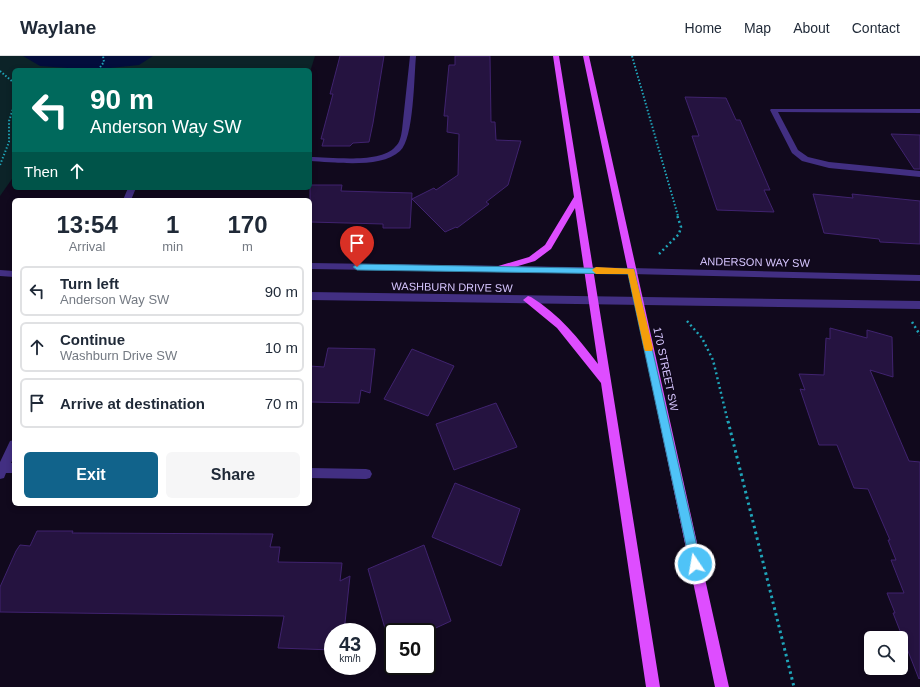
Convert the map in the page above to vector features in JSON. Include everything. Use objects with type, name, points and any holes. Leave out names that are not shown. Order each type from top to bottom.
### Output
[{"type":"main road","points":[[556,56],[653,687]]},
{"type":"main road","name":"170 STREET SW","points":[[586,56],[631,271],[722,687]]},
{"type":"main road","points":[[498,269],[532,259],[548,246],[578,197]]},
{"type":"main road","points":[[528,300],[538,305],[565,330],[605,381]]},
{"type":"street","points":[[312,159],[365,159],[390,155],[396,151],[404,139],[406,130],[413,56]]},
{"type":"street","points":[[920,111],[774,110],[795,150],[805,159],[829,165],[920,174]]},
{"type":"street","name":"WASHBURN DRIVE SW","points":[[312,266],[589,270]]},
{"type":"street","name":"ANDERSON WAY SW","points":[[589,270],[920,278]]},
{"type":"street","points":[[0,274],[12,274]]},
{"type":"street","name":"WASHBURN DRIVE SW","points":[[312,296],[593,301]]},
{"type":"street","points":[[593,301],[920,305]]},
{"type":"street","points":[[6,470],[12,451]]},
{"type":"street","points":[[312,473],[366,474]]},
{"type":"path","points":[[100,68],[104,62],[102,56]]},
{"type":"path","points":[[632,56],[681,227],[679,234],[658,254]]},
{"type":"path","points":[[0,71],[12,81]]},
{"type":"path","points":[[0,165],[9,142],[9,122],[12,112]]},
{"type":"path","points":[[910,318],[920,335]]},
{"type":"path","points":[[687,322],[702,338],[713,360],[794,687]]},
{"type":"green space","points":[[0,56],[315,56],[311,68],[12,68],[12,179],[0,196]]},
{"type":"shaded area","points":[[23,56],[153,56],[139,65],[110,68],[68,68],[40,66]]},
{"type":"building","points":[[340,56],[384,56],[373,123],[369,142],[353,143],[350,146],[322,146],[324,139],[321,139],[333,94],[330,94]]},
{"type":"building","points":[[455,56],[490,56],[491,122],[495,122],[496,140],[521,141],[508,185],[486,202],[489,204],[457,228],[456,227],[445,232],[412,199],[434,188],[436,190],[458,175],[459,134],[447,132],[448,116],[444,116],[449,65],[455,65]]},
{"type":"building","points":[[685,97],[726,98],[736,120],[740,120],[770,190],[764,190],[774,212],[717,210],[692,136],[699,136]]},
{"type":"building","points":[[891,134],[920,135],[920,169],[914,169]]},
{"type":"building","points":[[312,185],[342,185],[341,191],[412,193],[410,228],[383,228],[383,224],[312,222],[312,198],[310,198],[310,190],[312,190]]},
{"type":"building","points":[[813,194],[853,198],[852,194],[920,201],[920,244],[880,242],[879,239],[824,233]]},
{"type":"building","points":[[830,328],[867,338],[867,330],[892,337],[893,377],[870,370],[909,461],[920,462],[919,679],[908,651],[908,631],[900,631],[887,593],[904,593],[891,560],[896,560],[888,540],[890,540],[868,489],[854,488],[837,445],[819,445],[800,389],[805,390],[799,374],[824,375],[826,338],[830,339]]},
{"type":"building","points":[[328,348],[375,349],[370,393],[361,390],[359,403],[312,402],[312,366],[324,367]]},
{"type":"building","points":[[412,349],[454,366],[428,416],[384,399]]},
{"type":"building","points":[[496,403],[517,447],[454,470],[436,424]]},
{"type":"building","points":[[455,483],[520,509],[501,566],[432,537]]},
{"type":"building","points":[[37,531],[73,531],[72,533],[273,534],[270,547],[280,547],[278,562],[342,563],[340,581],[350,576],[345,623],[324,623],[324,650],[278,648],[284,616],[0,612],[0,587],[16,551],[20,545],[30,546]]},
{"type":"building","points":[[424,545],[451,621],[436,628],[436,623],[384,623],[384,625],[368,569]]},
{"type":"slow traffic","points":[[596,270],[631,271],[648,348]]},
{"type":"route","points":[[357,267],[631,271],[695,564]]}]
